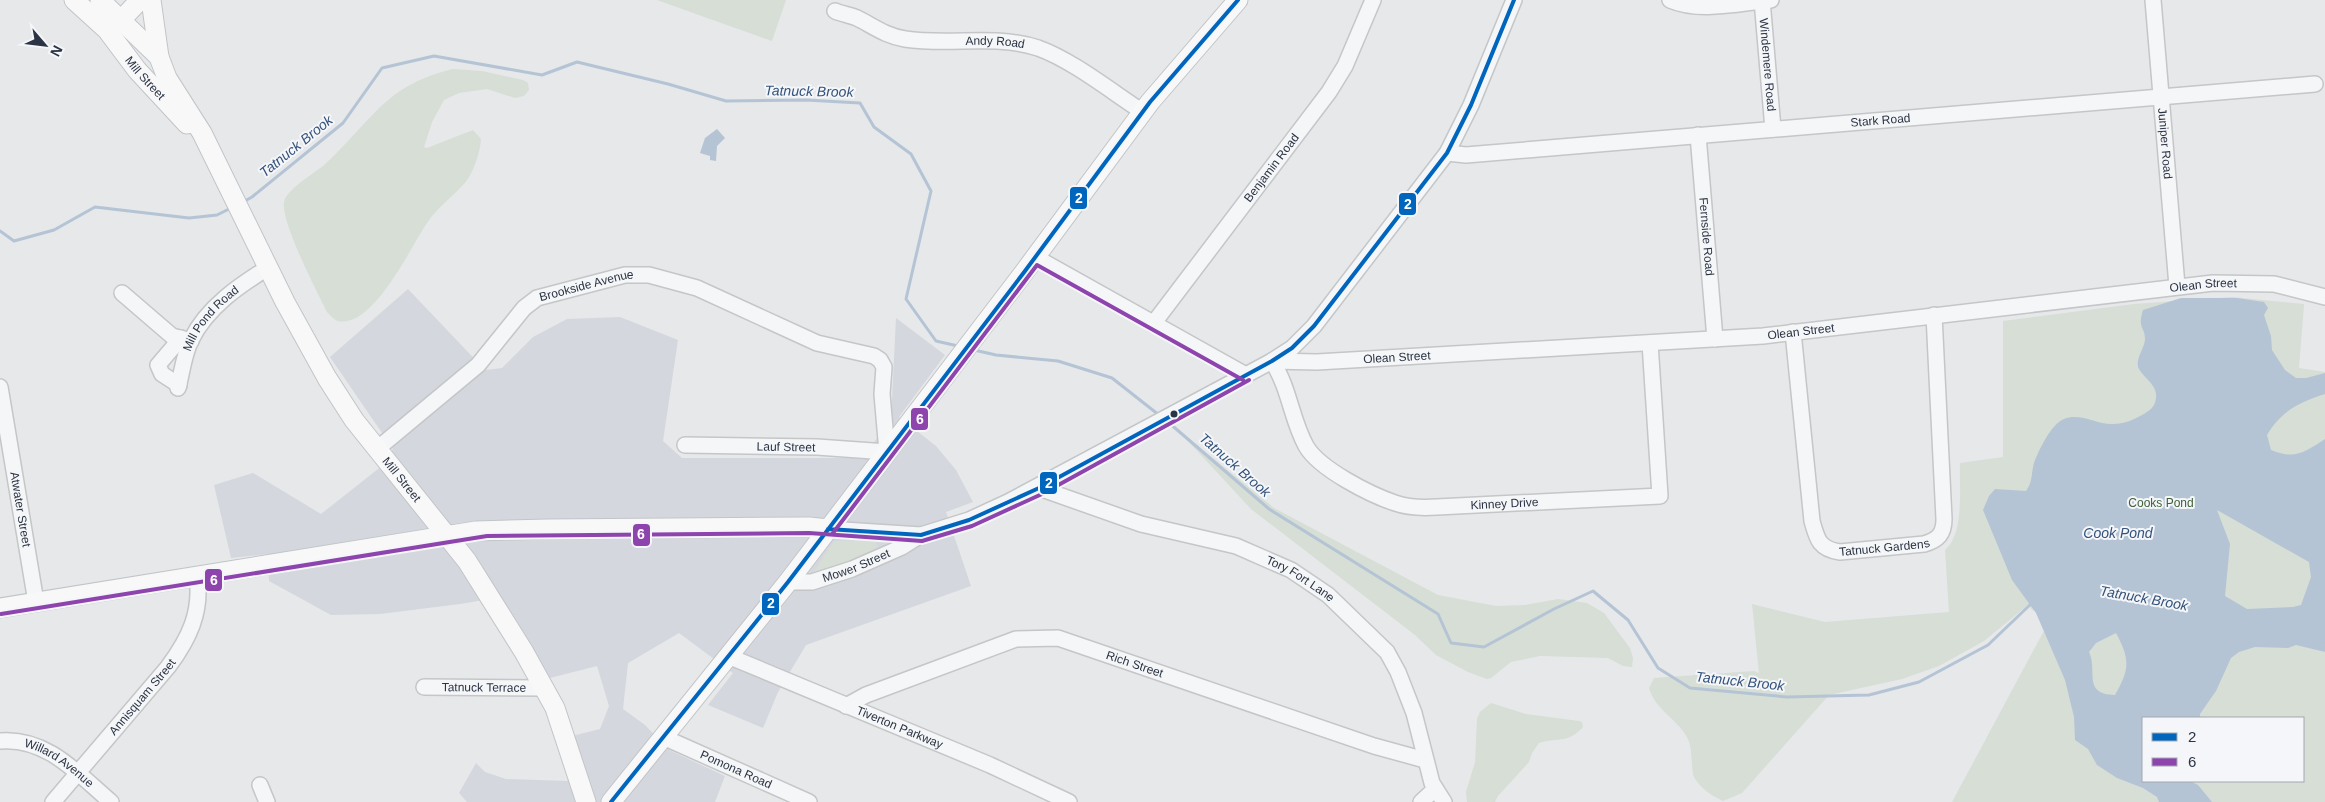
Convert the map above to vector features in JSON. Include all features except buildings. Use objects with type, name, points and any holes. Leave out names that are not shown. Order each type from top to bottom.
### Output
[{"type":"main road","name":"Mill Street","points":[[74,0],[112,12],[159,57],[167,78],[198,126],[215,157],[322,370],[354,420],[467,561],[544,688],[555,708],[586,802]]},
{"type":"main road","points":[[112,12],[140,0]]},
{"type":"main road","points":[[151,0],[159,57]]},
{"type":"main road","points":[[611,802],[788,582],[1035,258],[1143,112],[1238,0]]},
{"type":"main road","name":"Mill Street","points":[[112,12],[137,70],[184,120],[215,157]]},
{"type":"main road","points":[[0,608],[476,531],[809,527],[828,529]]},
{"type":"street","name":"Benjamin Road","points":[[1153,324],[1328,92],[1345,66],[1373,0]]},
{"type":"street","name":"Mower Street","points":[[788,582],[812,582],[852,568],[902,547],[921,535],[969,520],[1039,488],[1246,376],[1272,361],[1299,341],[1320,319],[1446,153],[1469,110],[1514,0]]},
{"type":"street","points":[[1670,0],[1699,6],[1765,0]]},
{"type":"street","name":"Windemere Road","points":[[1765,0],[1773,129]]},
{"type":"street","name":"Juniper Road","points":[[2153,0],[2177,286]]},
{"type":"street","name":"Andy Road","points":[[835,11],[857,19],[885,35],[906,40],[948,42],[1004,40],[1040,49],[1074,67],[1143,112]]},
{"type":"street","name":"Stark Road","points":[[1446,153],[1466,155],[2315,84]]},
{"type":"street","name":"Fernside Road","points":[[1698,135],[1715,339]]},
{"type":"street","points":[[1035,258],[1246,376]]},
{"type":"street","name":"Mill Pond Road","points":[[186,340],[179,386],[162,374],[158,365],[186,340],[217,306],[247,280],[269,267]]},
{"type":"street","name":"Brookside Avenue","points":[[377,449],[478,365],[524,308],[537,298],[625,275],[649,275],[668,278],[697,288],[814,342],[866,354],[880,360],[884,367],[882,394],[887,452]]},
{"type":"street","name":"Olean Street","points":[[1272,361],[1300,362],[1715,339],[1793,332],[2213,283],[2262,282],[2287,286],[2325,297]]},
{"type":"street","points":[[122,293],[172,336],[186,340]]},
{"type":"street","name":"Tatnuck Gardens","points":[[1793,332],[1812,521],[1819,540],[1828,550],[1840,552],[1924,544],[1935,540],[1941,535],[1944,519],[1934,315]]},
{"type":"street","name":"Kinney Drive","points":[[1272,361],[1283,378],[1301,437],[1314,456],[1339,475],[1389,500],[1415,507],[1437,507],[1660,496],[1650,343]]},
{"type":"street","name":"Atwater Street","points":[[0,387],[5,451],[36,602]]},
{"type":"street","name":"Lauf Street","points":[[685,445],[817,448],[887,452]]},
{"type":"street","name":"Tory Fort Lane","points":[[1039,488],[1141,524],[1236,546],[1291,570],[1310,582],[1359,623],[1387,652],[1408,693],[1420,732],[1425,760],[1435,789],[1444,802]]},
{"type":"street","name":"Mower Street","points":[[828,529],[921,535]]},
{"type":"street","name":"Annisquam Street","points":[[53,802],[168,667],[182,646],[198,611],[197,577]]},
{"type":"street","name":"Rich Street","points":[[846,706],[866,695],[1016,639],[1058,638],[1374,746],[1425,760]]},
{"type":"street","name":"Tiverton Parkway","points":[[728,656],[990,765],[1069,802]]},
{"type":"street","name":"Tatnuck Terrace","points":[[424,687],[544,688]]},
{"type":"street","name":"Pomona Road","points":[[663,737],[809,802]]},
{"type":"street","name":"Willard Avenue","points":[[0,741],[24,741],[56,755],[111,802]]},
{"type":"street","points":[[260,785],[267,802]]},
{"type":"street","points":[[1421,802],[1435,789]]},
{"type":"shaded area","points":[[408,289],[485,370],[502,368],[533,337],[567,319],[620,317],[678,340],[663,441],[682,458],[862,458],[891,420],[896,318],[945,355],[899,417],[936,446],[956,470],[973,502],[946,512],[971,586],[806,645],[778,692],[763,728],[708,705],[733,673],[679,633],[628,663],[623,709],[645,725],[669,750],[725,776],[715,802],[467,802],[459,793],[476,763],[485,772],[506,779],[567,781],[580,764],[572,736],[600,729],[609,706],[597,666],[546,679],[501,597],[380,614],[331,615],[269,581],[268,554],[231,558],[214,485],[253,473],[321,514],[378,469],[393,449],[330,357]]},
{"type":"green space","points":[[657,0],[786,0],[772,41]]},
{"type":"green space","points":[[453,69],[482,71],[523,80],[528,83],[529,90],[524,96],[515,98],[487,89],[459,93],[444,100],[432,122],[424,147],[427,148],[473,130],[481,139],[478,157],[473,170],[467,181],[431,218],[390,284],[377,300],[364,312],[351,320],[338,321],[327,312],[293,240],[285,212],[284,202],[286,197],[295,187],[332,158],[378,109],[397,93],[424,78]]},
{"type":"green space","name":"Cooks Pond","points":[[2232,297],[2304,304],[2299,368],[2325,372],[2325,802],[1952,802],[2046,627],[2035,611],[2028,605],[1984,641],[1939,666],[1902,679],[1829,695],[1742,793],[1723,801],[1710,794],[1694,777],[1688,739],[1679,726],[1656,703],[1649,688],[1654,678],[1754,671],[1759,673],[1752,604],[1825,622],[1949,612],[1945,550],[1956,533],[1958,522],[1960,509],[1960,463],[2003,457],[2003,321],[2134,304]]},
{"type":"green space","points":[[1176,428],[1274,508],[1438,595],[1496,606],[1525,605],[1558,599],[1587,603],[1604,613],[1630,648],[1633,658],[1632,667],[1623,666],[1608,658],[1540,656],[1511,662],[1487,679],[1468,672],[1436,655],[1415,635],[1251,509]]},
{"type":"green space","points":[[875,540],[878,549],[824,572],[813,573],[834,541]]},
{"type":"green space","points":[[1491,703],[1526,714],[1579,721],[1582,722],[1583,727],[1567,738],[1539,743],[1532,753],[1529,762],[1498,796],[1495,802],[1467,802],[1466,792],[1475,762],[1477,719],[1480,712]]},
{"type":"water","points":[[717,129],[725,138],[717,146],[716,161],[710,160],[710,156],[700,153],[705,138]]},
{"type":"water","name":"Cook Pond","points":[[2181,298],[2237,298],[2264,302],[2268,308],[2264,315],[2271,336],[2272,350],[2285,370],[2296,378],[2306,378],[2325,373],[2325,394],[2307,400],[2292,408],[2278,420],[2267,435],[2271,450],[2287,454],[2300,453],[2312,448],[2325,439],[2325,652],[2296,645],[2288,648],[2255,647],[2239,652],[2231,658],[2216,691],[2200,714],[2200,717],[2142,717],[2142,782],[2192,782],[2198,785],[2212,802],[2159,802],[2157,797],[2143,788],[2117,778],[2097,765],[2088,749],[2075,740],[2074,717],[2065,680],[2036,613],[2012,580],[1983,510],[1989,496],[1995,489],[2026,491],[2030,484],[2034,463],[2039,451],[2050,432],[2059,422],[2070,417],[2076,417],[2107,424],[2121,423],[2139,417],[2153,407],[2156,399],[2155,389],[2138,365],[2145,339],[2141,316],[2143,310]],"holes":[[[2217,510],[2309,562],[2311,577],[2301,605],[2247,609],[2225,596],[2230,544]],[[2116,633],[2124,650],[2126,671],[2115,695],[2098,691],[2093,680],[2089,652],[2096,643]]]},
{"type":"waterway","name":"Tatnuck Brook","points":[[243,202],[252,197],[343,123],[382,68],[434,56],[542,75],[577,62],[668,84],[726,101],[806,100],[860,103],[874,127],[911,154],[931,191],[906,299],[936,341],[958,346]]},
{"type":"waterway","name":"Tatnuck Brook","points":[[0,231],[14,241],[54,230],[95,207],[189,218],[217,215],[231,208]]},
{"type":"waterway","name":"Tatnuck Brook","points":[[974,350],[996,355],[1058,361],[1112,378],[1159,415]]},
{"type":"waterway","name":"Tatnuck Brook","points":[[1168,422],[1269,509],[1438,614],[1451,643],[1484,647],[1554,609],[1593,591],[1628,620],[1658,668],[1690,688],[1787,697],[1869,695],[1919,682],[1988,645],[2033,602]]},
{"type":"transit line","name":"2","points":[[611,802],[788,582],[1025,271],[1150,102],[1238,0]]},
{"type":"transit line","name":"2","points":[[828,529],[921,535],[969,520],[1039,488],[1272,361],[1292,348],[1314,326],[1447,153],[1471,105],[1514,0]]},
{"type":"transit line","name":"6","points":[[833,533],[1037,265],[1243,380]]},
{"type":"transit line","name":"6","points":[[1,614],[487,536],[809,533],[922,541],[972,526],[1042,494],[1249,380]]}]
